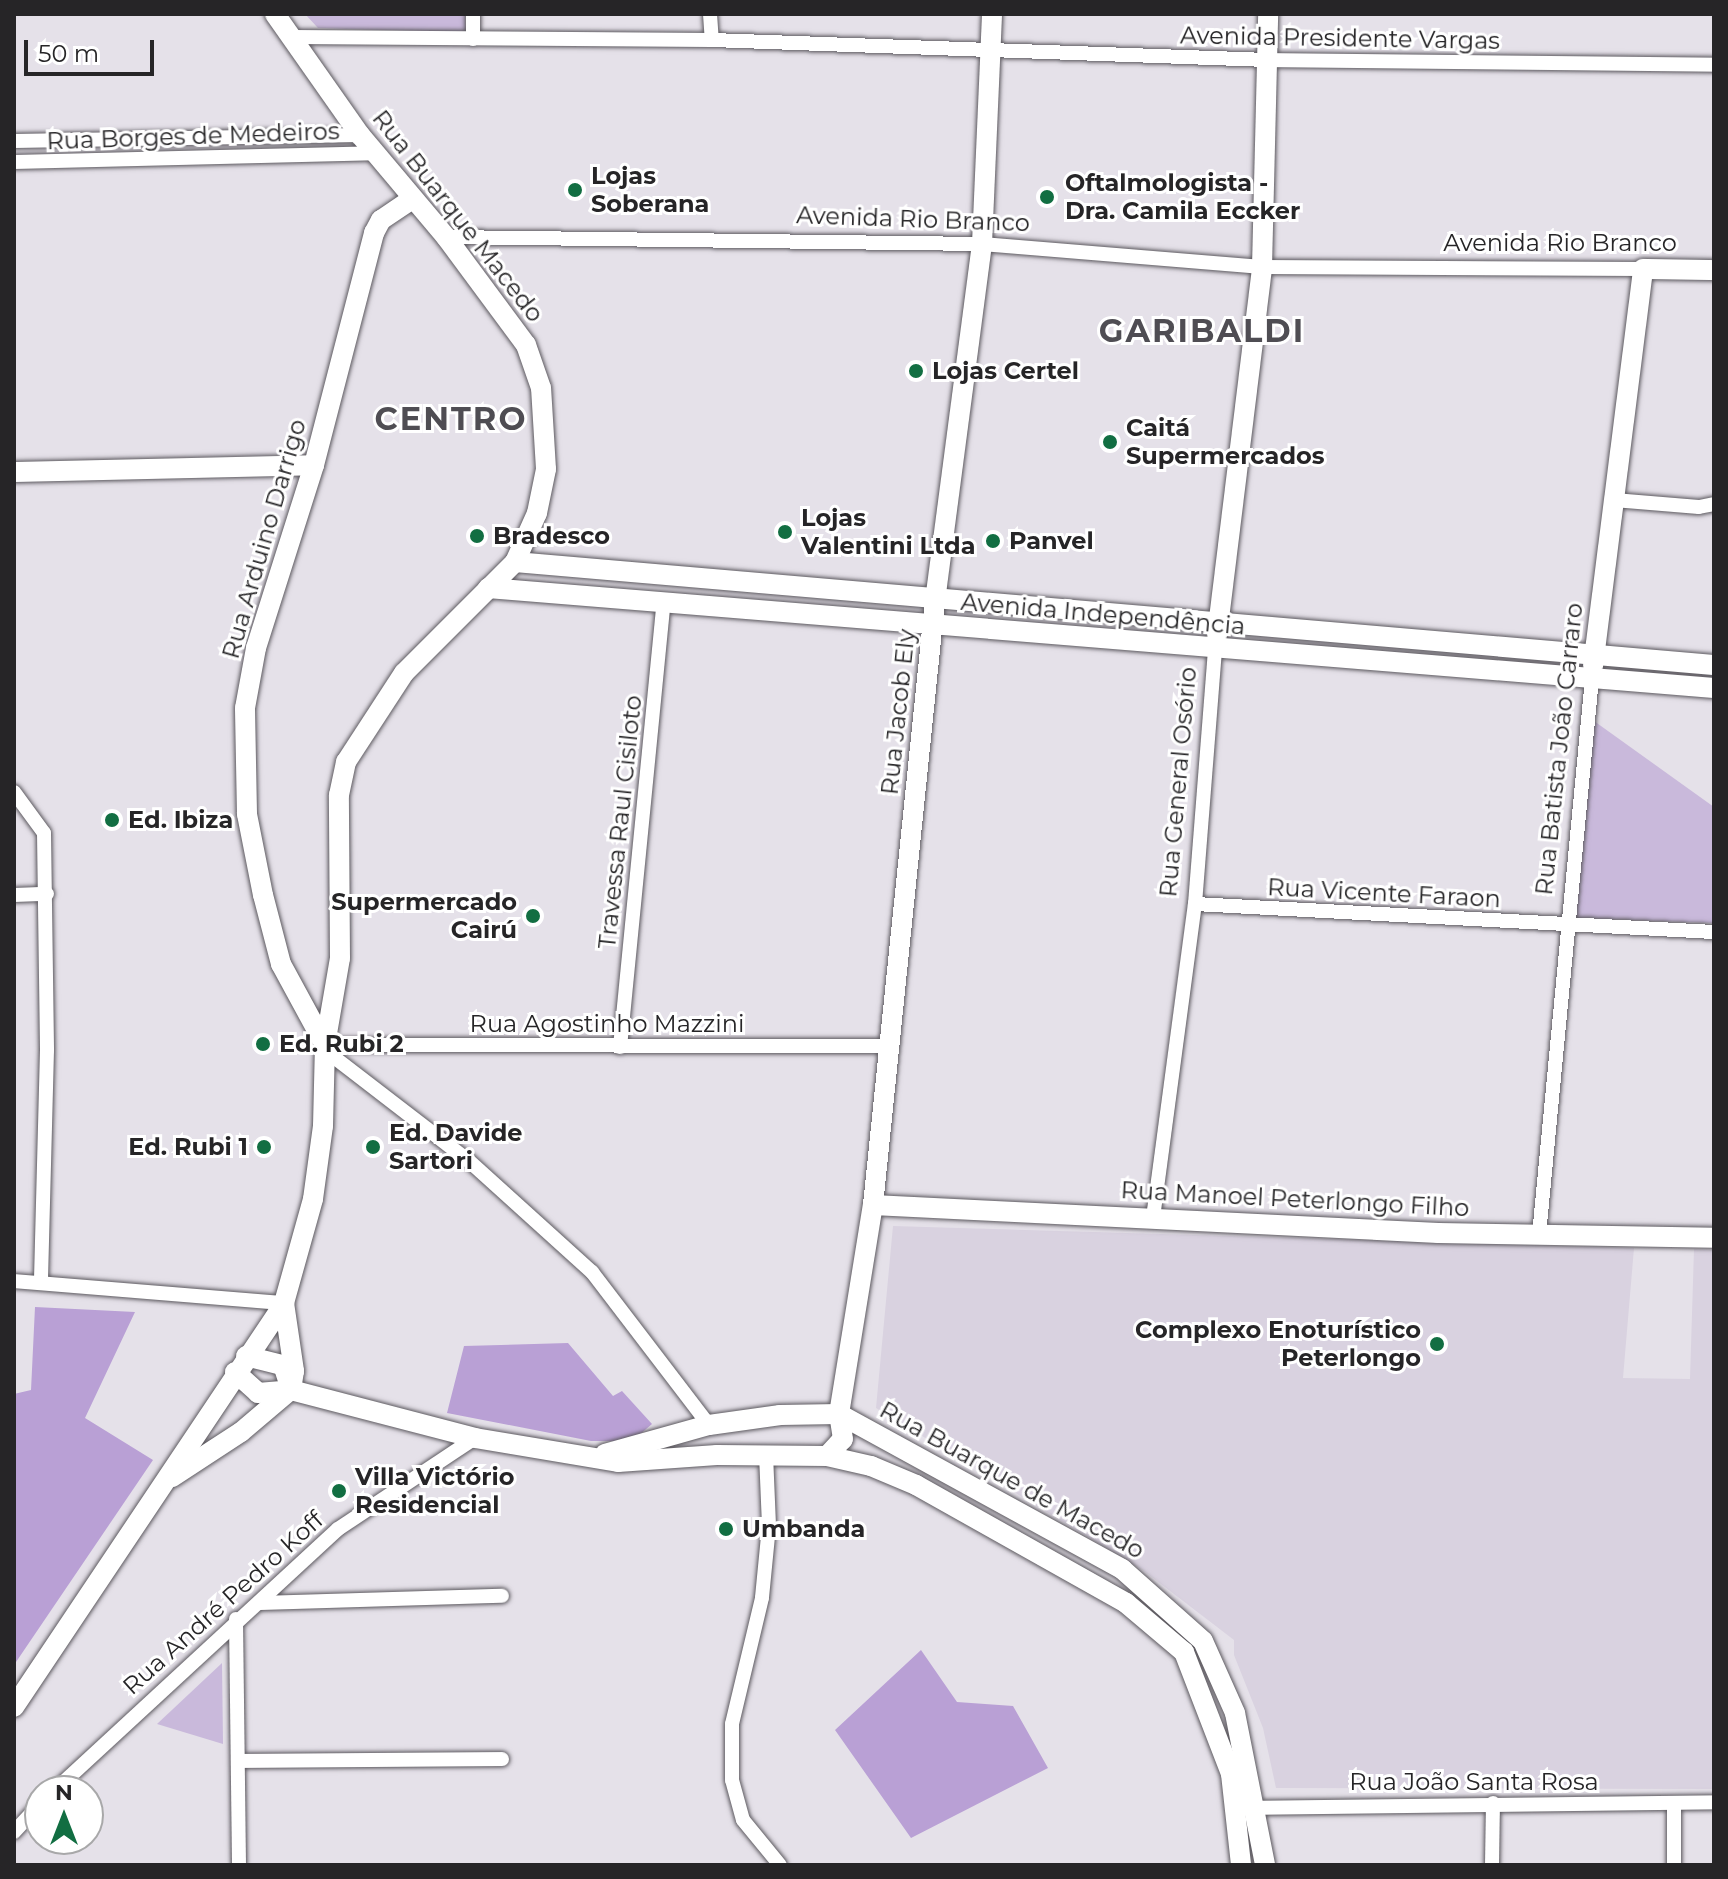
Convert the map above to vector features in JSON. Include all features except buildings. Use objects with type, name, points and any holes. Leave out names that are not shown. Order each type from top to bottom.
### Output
[{"type":"main road","name":"Rua Buarque Macedo","points":[[275,14],[360,135],[411,200],[446,237],[526,345],[541,388],[546,469],[537,513],[515,562]]},
{"type":"main road","name":"Rua Jacob Ely","points":[[827,1456],[843,1439],[839,1414],[873,1205],[935,601],[982,244],[994,53],[992,14]]},
{"type":"main road","name":"Rua General Osório","points":[[1215,651],[1262,267],[1268,14]]},
{"type":"main road","name":"Rua Arduino Darrigo","points":[[325,1048],[281,964],[263,895],[247,814],[245,708],[268,604],[314,465],[374,233],[381,220],[411,200]]},
{"type":"main road","name":"Avenida Rio Branco","points":[[1643,269],[1714,270]]},
{"type":"main road","name":"Rua Batista João Carraro","points":[[1592,678],[1643,269]]},
{"type":"main road","points":[[14,472],[314,465]]},
{"type":"main road","points":[[14,1707],[284,1303],[313,1199],[325,1048],[340,958],[339,795],[346,762],[404,673],[515,562]]},
{"type":"main road","name":"Avenida Independência","points":[[515,562],[935,601],[1714,665]]},
{"type":"main road","name":"Avenida Independência","points":[[488,588],[1215,651],[1714,688]]},
{"type":"main road","name":"Rua Manoel Peterlongo Filho","points":[[873,1205],[1539,1235],[1714,1238]]},
{"type":"main road","points":[[165,1481],[241,1432],[291,1390],[294,1371],[284,1303]]},
{"type":"main road","points":[[241,1364],[283,1365],[291,1390]]},
{"type":"main road","name":"Rua Buarque de Macedo","points":[[241,1364],[258,1393],[291,1390],[475,1438],[593,1457],[643,1462],[766,1454],[827,1456],[871,1466],[1005,1531],[1126,1603],[1184,1652],[1216,1727],[1235,1809],[1241,1865]]},
{"type":"main road","name":"Rua Buarque de Macedo","points":[[593,1457],[709,1425],[780,1415],[839,1414],[1122,1569],[1147,1588],[1203,1641],[1235,1713],[1257,1806],[1265,1865]]},
{"type":"main road","points":[[766,1454],[762,1429],[780,1415]]},
{"type":"street","points":[[473,14],[473,39]]},
{"type":"street","points":[[710,14],[712,40]]},
{"type":"street","name":"Avenida Presidente Vargas","points":[[293,37],[712,40],[994,53],[1267,60],[1714,65]]},
{"type":"street","name":"Rua Borges de Medeiros","points":[[14,141],[360,135]]},
{"type":"street","points":[[59,142],[59,162]]},
{"type":"street","name":"Rua Borges de Medeiros","points":[[14,162],[374,153]]},
{"type":"street","name":"Avenida Rio Branco","points":[[446,237],[982,244],[1262,267],[1643,269]]},
{"type":"street","points":[[1614,500],[1714,504]]},
{"type":"street","name":"Travessa Raul Cisiloto","points":[[620,1047],[664,601]]},
{"type":"street","name":"Rua General Osório","points":[[1153,1218],[1195,904],[1215,651]]},
{"type":"street","name":"Rua Batista João Carraro","points":[[1539,1235],[1592,678]]},
{"type":"street","points":[[14,792],[44,833],[47,894],[41,1281]]},
{"type":"street","points":[[14,895],[47,894]]},
{"type":"street","name":"Rua Vicente Faraon","points":[[1195,904],[1714,932]]},
{"type":"street","name":"Rua Agostinho Mazzini","points":[[325,1048],[889,1046]]},
{"type":"street","points":[[325,1048],[469,1161],[592,1272],[709,1425]]},
{"type":"street","points":[[14,1281],[284,1303]]},
{"type":"street","name":"Rua André Pedro Koff","points":[[71,1775],[236,1619],[259,1603],[338,1529],[475,1438]]},
{"type":"street","points":[[766,1454],[769,1526],[762,1598],[732,1724],[732,1780],[743,1820],[780,1865]]},
{"type":"street","points":[[259,1603],[502,1596]]},
{"type":"street","points":[[236,1619],[239,1865]]},
{"type":"street","points":[[240,1761],[502,1759]]},
{"type":"street","name":"Rua João Santa Rosa","points":[[1235,1809],[1257,1806],[1714,1802]]},
{"type":"street","points":[[1492,1865],[1493,1803]]},
{"type":"street","points":[[1674,1803],[1674,1865]]},
{"type":"shaded area","points":[[305,14],[465,14],[466,33],[318,28]]},
{"type":"shaded area","points":[[1594,721],[1714,807],[1714,923],[1575,918]]},
{"type":"shaded area","points":[[893,1226],[1634,1248],[1623,1378],[1690,1379],[1694,1249],[1714,1250],[1714,1789],[1276,1788],[1263,1728],[1234,1655],[1234,1640],[1144,1571],[876,1408]]},
{"type":"shaded area","points":[[35,1307],[135,1312],[85,1418],[153,1460],[14,1665],[14,1394],[31,1390]]},
{"type":"shaded area","points":[[568,1343],[613,1396],[622,1391],[652,1424],[632,1441],[591,1441],[447,1413],[464,1346]]},
{"type":"shaded area","points":[[921,1650],[957,1702],[1013,1706],[1048,1768],[911,1838],[835,1730]]},
{"type":"shaded area","points":[[222,1663],[223,1744],[157,1724]]},
{"type":"place","name":"Lojas Soberana","points":[[575,190]]},
{"type":"place","name":"Oftalmologista - Dra. Camila Eccker","points":[[1047,197]]},
{"type":"place","name":"Lojas Certel","points":[[916,371]]},
{"type":"place","name":"Caitá Supermercados","points":[[1110,442]]},
{"type":"place","name":"Lojas Valentini Ltda","points":[[785,532]]},
{"type":"place","name":"Bradesco","points":[[477,536]]},
{"type":"place","name":"Panvel","points":[[993,541]]},
{"type":"place","name":"Ed. Ibiza","points":[[112,820]]},
{"type":"place","name":"Supermercado Cairú","points":[[533,916]]},
{"type":"place","name":"Ed. Rubi 2","points":[[263,1044]]},
{"type":"place","name":"Ed. Rubi 1","points":[[264,1147]]},
{"type":"place","name":"Ed. Davide Sartori","points":[[373,1147]]},
{"type":"place","name":"Complexo Enoturístico Peterlongo","points":[[1437,1344]]},
{"type":"place","name":"Villa Victório Residencial","points":[[339,1491]]},
{"type":"place","name":"Umbanda","points":[[726,1529]]},
{"type":"district","name":"GARIBALDI","points":[[1202,331]]},
{"type":"district","name":"CENTRO","points":[[451,419]]}]
